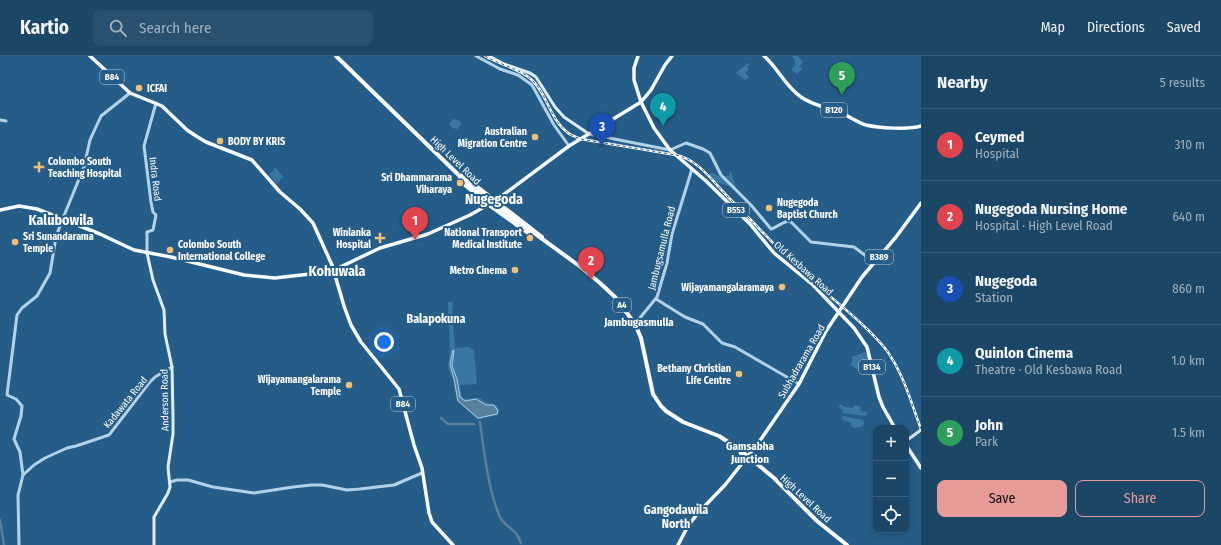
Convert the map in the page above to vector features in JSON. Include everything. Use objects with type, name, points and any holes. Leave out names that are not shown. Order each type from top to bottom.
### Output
[{"type":"highway","name":"High Level Road","points":[[336,56],[471,187],[600,283],[622,305],[635,324],[641,338],[653,394],[661,406],[674,417],[719,436],[739,449],[774,478],[817,521],[847,545]]},
{"type":"highway","name":"A4","points":[[453,170],[537,232],[549,245]]},
{"type":"highway","name":"A4","points":[[453,170],[454,174],[488,205],[545,245],[549,245]]},
{"type":"highway","points":[[476,195],[480,190]]},
{"type":"highway","points":[[500,212],[504,207]]},
{"type":"highway","points":[[739,449],[742,456],[742,463],[754,461]]},
{"type":"main road","name":"B84","points":[[90,56],[130,93],[162,106],[187,130],[196,136],[206,142],[242,155],[256,162],[280,192],[300,209],[313,223],[334,270],[351,325],[361,342],[399,388],[422,473],[432,522],[453,545]]},
{"type":"main road","points":[[489,56],[504,64],[530,73],[536,78],[555,107],[564,117],[589,134]]},
{"type":"main road","name":"Old Kesbawa Road","points":[[638,56],[634,68],[634,80],[641,102],[654,128],[670,150],[750,224],[774,253],[813,285],[854,328],[867,347],[879,397],[883,408],[893,425]]},
{"type":"main road","points":[[0,210],[21,206],[37,209],[100,234],[124,246],[234,274],[275,278],[322,273],[334,270],[380,248],[428,234],[495,201],[569,146],[641,102],[651,90],[665,65],[672,56]]},
{"type":"main road","name":"B120","points":[[764,56],[772,63],[786,84],[801,98],[809,102],[842,113],[866,125],[905,128],[921,126]]},
{"type":"main road","name":"B389","points":[[839,312],[862,277],[896,237],[921,203]]},
{"type":"main road","name":"Anderson Road","points":[[147,253],[153,280],[164,310],[165,334],[172,367],[173,434],[168,467],[170,486],[168,494],[154,517],[154,545]]},
{"type":"main road","name":"Subhadrarama Road","points":[[748,456],[799,384],[826,331],[839,312]]},
{"type":"main road","points":[[909,439],[921,430]]},
{"type":"main road","points":[[909,450],[921,468]]},
{"type":"main road","name":"B389","points":[[678,545],[688,526],[698,513],[725,485],[748,456]]},
{"type":"street","points":[[476,56],[500,69],[518,75],[532,85],[554,125],[569,146]]},
{"type":"street","points":[[19,545],[18,495],[23,475],[20,452],[14,439],[21,416],[22,406],[16,399],[7,395],[17,315],[22,308],[37,296],[50,273],[56,237],[82,171],[90,140],[101,116],[130,93]]},
{"type":"street","name":"Indra Road","points":[[147,253],[147,232],[153,230],[156,215],[153,212],[151,202],[144,146],[156,103]]},
{"type":"street","points":[[0,120],[6,121]]},
{"type":"street","points":[[589,134],[670,150],[686,143],[703,149],[710,153],[721,175],[751,205],[771,229],[777,228],[786,221],[790,221],[799,232],[812,242],[854,248],[874,262]]},
{"type":"street","name":"Jambugsamulla Road","points":[[635,324],[656,299],[667,263],[672,234],[692,169]]},
{"type":"street","points":[[656,299],[685,317],[703,324],[722,343],[735,347],[799,384]]},
{"type":"street","name":"Kadawata Road","points":[[23,475],[45,458],[67,448],[109,435],[149,383],[172,367]]},
{"type":"street","points":[[170,482],[177,480],[188,480],[213,487],[254,493],[311,485],[322,485],[347,490],[394,485],[422,473]]},
{"type":"shaded area","points":[[792,56],[798,56],[803,62],[800,66],[802,69],[797,74],[791,70],[795,65],[795,60]]},
{"type":"shaded area","points":[[748,63],[750,65],[747,67],[749,69],[745,73],[749,77],[745,80],[736,73]]},
{"type":"shaded area","points":[[453,119],[460,121],[461,124],[458,129],[452,128],[449,124]]},
{"type":"shaded area","points":[[274,168],[276,168],[283,177],[277,184],[269,175]]},
{"type":"shaded area","points":[[730,171],[736,188],[716,182],[709,174],[713,173],[719,176],[729,176]]},
{"type":"shaded area","points":[[448,302],[453,302],[452,313],[455,348],[469,347],[474,351],[477,384],[460,385],[462,397],[465,399],[479,398],[487,403],[497,406],[499,409],[498,415],[478,420],[457,401],[453,379],[448,368],[450,349]]},
{"type":"shaded area","points":[[453,350],[452,366],[457,379],[460,397],[465,401],[476,399],[486,405],[494,405],[498,411],[497,414],[478,418],[458,401],[450,364]]},
{"type":"shaded area","points":[[866,352],[869,367],[857,369],[850,365],[853,360],[851,357]]},
{"type":"shaded area","points":[[840,404],[845,407],[852,408],[856,405],[861,407],[860,410],[863,412],[867,411],[866,416],[842,413],[843,410],[839,408]]},
{"type":"shaded area","points":[[843,416],[863,420],[863,426],[855,428],[851,426],[851,423],[841,419]]},
{"type":"waterway","points":[[441,418],[448,424],[474,424]]},
{"type":"waterway","points":[[480,422],[487,469],[495,504],[501,519],[513,530],[521,543]]},
{"type":"waterway","points":[[0,520],[4,545]]},
{"type":"railway","points":[[485,56],[521,72],[532,80],[541,92],[556,120],[561,127],[571,135],[581,139],[676,155],[684,157],[698,166],[786,256],[860,322],[889,353],[908,392],[921,429]]},
{"type":"place","name":"ICFAI","points":[[139,88]]},
{"type":"place","name":"John","points":[[842,95]]},
{"type":"place","name":"Quinlon Cinema","points":[[663,126]]},
{"type":"place","name":"Australian Migration Centre","points":[[535,137]]},
{"type":"place","name":"BODY BY KRIS","points":[[220,141]]},
{"type":"place","name":"Nugegoda","points":[[602,146]]},
{"type":"place","name":"Colombo South Teaching Hospital","points":[[39,167]]},
{"type":"place","name":"Sri Dhammarama Viharaya","points":[[460,183]]},
{"type":"place","name":"Nugegoda Baptist Church","points":[[769,208]]},
{"type":"place","name":"Winlanka Hospital","points":[[380,238]]},
{"type":"place","name":"National Transport Medical Institute","points":[[530,238]]},
{"type":"place","name":"Ceymed","points":[[415,240]]},
{"type":"place","name":"Sri Sunandarama Temple","points":[[15,242]]},
{"type":"place","name":"Colombo South International College","points":[[170,250]]},
{"type":"place","name":"Metro Cinema","points":[[515,270]]},
{"type":"place","name":"Nugegoda Nursing Home","points":[[591,280]]},
{"type":"place","name":"Wijayamangalaramaya","points":[[782,287]]},
{"type":"place","name":"Bethany Christian Life Centre","points":[[739,374]]},
{"type":"place","name":"Wijayamangalarama Temple","points":[[349,385]]},
{"type":"district","name":"Nugegoda","points":[[494,199]]},
{"type":"district","name":"Kalubowila","points":[[61,220]]},
{"type":"district","name":"Kohuwala","points":[[337,271]]},
{"type":"district","name":"Balapokuna","points":[[436,319]]},
{"type":"district","name":"Jambugasmulla","points":[[639,322]]},
{"type":"district","name":"Gamsabha Junction","points":[[750,452]]},
{"type":"district","name":"Gangodawila North","points":[[676,517]]}]
